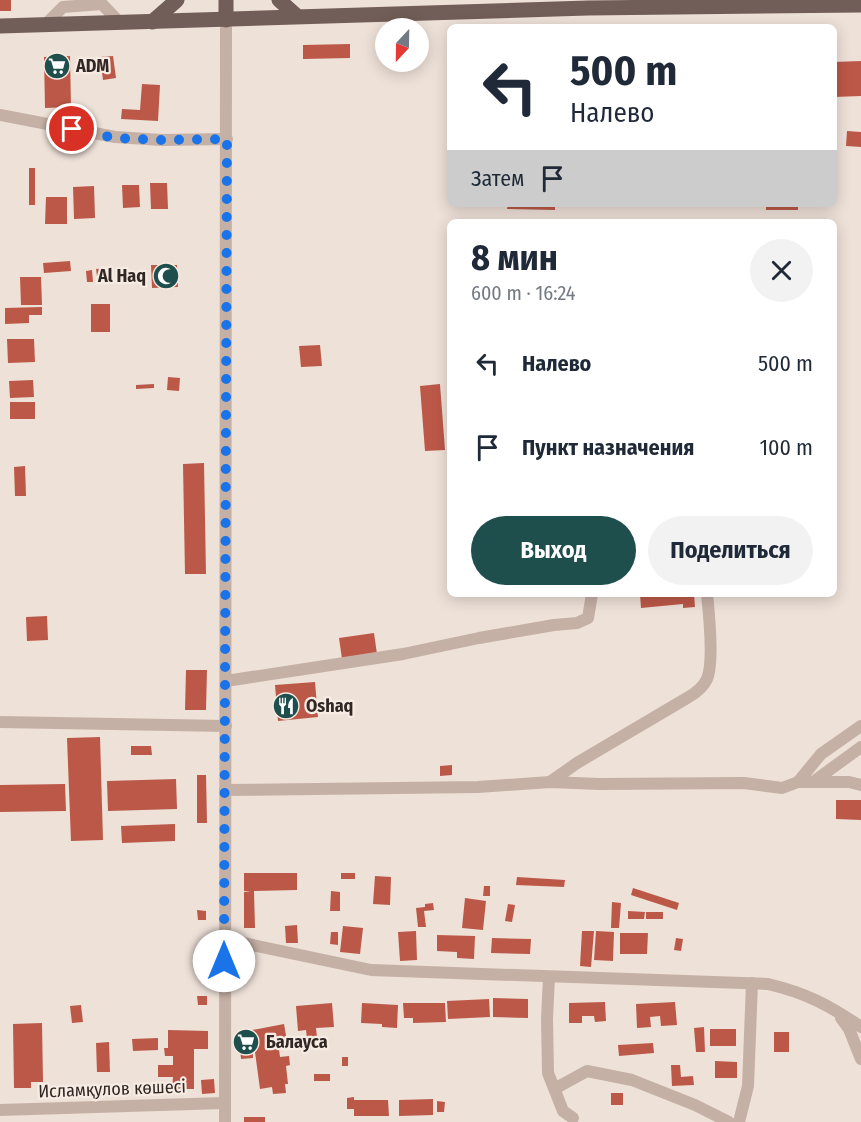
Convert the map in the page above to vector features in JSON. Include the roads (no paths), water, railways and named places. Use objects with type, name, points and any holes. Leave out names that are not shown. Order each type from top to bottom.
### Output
[{"type":"main road","points":[[152,22],[177,0]]},
{"type":"main road","points":[[226,0],[226,20]]},
{"type":"main road","points":[[279,0],[297,16]]},
{"type":"main road","points":[[0,26],[588,8],[861,5]]},
{"type":"street","points":[[225,1122],[226,20]]},
{"type":"street","points":[[0,115],[115,138],[227,139]]},
{"type":"street","points":[[226,681],[402,654],[554,624],[577,623],[588,618],[592,597]]},
{"type":"street","points":[[550,782],[577,763],[701,688],[707,679],[711,665],[707,597]]},
{"type":"street","points":[[0,722],[226,726]]},
{"type":"street","points":[[798,782],[821,754],[861,726]]},
{"type":"street","points":[[813,782],[861,747]]},
{"type":"street","points":[[225,790],[478,787],[550,782],[744,783],[782,788],[798,782],[849,782],[861,785]]},
{"type":"street","points":[[224,939],[371,970],[768,984],[798,992],[832,1008],[861,1027]]},
{"type":"street","points":[[549,977],[548,1073],[564,1111],[573,1118]]},
{"type":"street","points":[[739,1122],[748,1086],[752,983]]},
{"type":"street","points":[[832,1008],[849,1029],[861,1059]]},
{"type":"street","points":[[556,1088],[587,1071],[632,1080],[729,1122]]},
{"type":"street","name":"Исламқулов көшесі","points":[[0,1110],[224,1103]]},
{"type":"place","name":"ADM","points":[[57,66]]},
{"type":"place","name":"Al Haq","points":[[166,276]]},
{"type":"place","name":"Oshaq","points":[[286,706]]},
{"type":"place","name":"Балауса","points":[[246,1042]]}]
